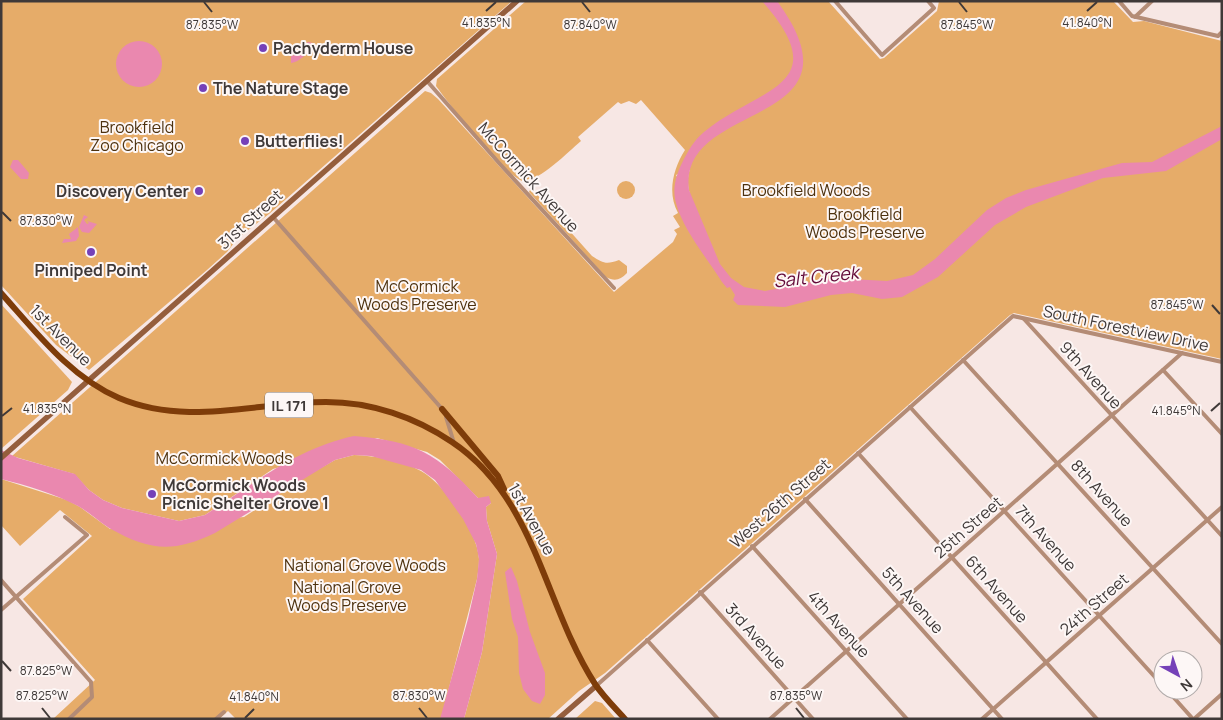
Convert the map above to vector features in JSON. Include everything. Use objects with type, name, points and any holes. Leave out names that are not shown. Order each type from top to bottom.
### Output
[{"type":"main road","name":"31st Street","points":[[1,458],[517,1]]},
{"type":"main road","name":"1st Avenue","points":[[1,293],[52,350],[89,381],[119,398],[156,410],[188,414],[225,413],[327,402],[364,406],[414,421],[454,443],[484,470],[508,500],[529,536],[574,643],[596,686],[625,719]]},
{"type":"main road","points":[[442,409],[498,476],[508,500]]},
{"type":"main road","name":"West 26th Street","points":[[558,719],[596,686]]},
{"type":"street","points":[[835,1],[882,54],[934,8],[928,1]]},
{"type":"street","points":[[1119,1],[1135,17],[1218,36],[1222,32]]},
{"type":"street","points":[[1135,17],[1152,1]]},
{"type":"street","name":"McCormick Avenue","points":[[427,81],[498,163],[614,288]]},
{"type":"street","points":[[273,217],[442,409],[454,443]]},
{"type":"street","name":"West 26th Street","points":[[596,686],[1013,316],[1024,319]]},
{"type":"street","name":"South Forestview Drive","points":[[1024,319],[1222,362]]},
{"type":"street","name":"9th Avenue","points":[[1024,319],[1222,536]]},
{"type":"street","name":"25th Street","points":[[770,719],[1182,353]]},
{"type":"street","name":"8th Avenue","points":[[963,360],[1222,644]]},
{"type":"street","points":[[1163,370],[1222,434]]},
{"type":"street","name":"7th Avenue","points":[[910,407],[1153,675]]},
{"type":"street","name":"6th Avenue","points":[[858,453],[1097,719]]},
{"type":"street","name":"5th Avenue","points":[[806,499],[1002,719]]},
{"type":"street","name":"24th Street","points":[[982,719],[1222,507]]},
{"type":"street","points":[[1,610],[87,535],[65,517]]},
{"type":"street","name":"4th Avenue","points":[[752,546],[907,719]]},
{"type":"street","points":[[1,580],[90,679],[93,688],[92,698],[69,719]]},
{"type":"street","name":"3rd Avenue","points":[[700,592],[813,719]]},
{"type":"street","points":[[647,640],[718,719]]},
{"type":"street","points":[[1176,700],[1193,719],[1222,694]]},
{"type":"street","points":[[216,719],[224,712]]},
{"type":"green space","name":"Brookfield Zoo Chicago","points":[[1,1],[512,1],[269,214],[238,238],[227,252],[207,270],[89,370],[56,345],[1,285]]},
{"type":"green space","points":[[526,1],[828,1],[880,59],[884,58],[937,11],[939,1],[1113,1],[1133,22],[1144,21],[1222,41],[1222,359],[1014,313],[605,673],[579,691],[548,719],[464,719],[482,652],[497,554],[487,521],[486,507],[491,503],[478,498],[440,460],[427,452],[377,438],[273,469],[205,515],[179,521],[122,508],[103,500],[89,490],[74,474],[12,456],[425,91],[438,99],[614,292],[673,242],[677,234],[674,230],[680,227],[673,216],[678,213],[673,197],[673,181],[677,165],[685,150],[641,100],[636,104],[629,101],[621,104],[618,102],[578,137],[581,141],[545,172],[537,177],[522,181],[513,176],[477,138],[436,86],[437,79]],"holes":[[[690,169],[688,188],[700,218],[676,175]]]},
{"type":"green space","points":[[626,181],[634,186],[635,190],[630,198],[626,199],[618,194],[617,190],[622,182]]},
{"type":"green space","points":[[530,190],[534,191],[592,256],[605,262],[619,260],[627,266],[627,273],[617,279],[606,277],[529,192]]},
{"type":"green space","points":[[1,304],[72,382],[68,390],[1,449]]},
{"type":"green space","name":"National Grove Woods","points":[[354,455],[397,461],[413,467],[430,477],[440,486],[458,510],[473,536],[477,548],[479,567],[477,579],[441,719],[236,719],[228,711],[219,719],[53,719],[95,680],[23,599],[92,536],[60,510],[20,546],[1,525],[1,479],[67,500],[110,529],[244,517],[310,474],[335,460]]},
{"type":"green space","points":[[595,701],[602,703],[616,719],[575,719]]},
{"type":"shaded area","name":"Salt Creek","points":[[762,1],[777,1],[800,42],[802,72],[788,93],[764,110],[711,140],[693,161],[689,190],[720,264],[731,278],[744,287],[765,291],[832,278],[887,281],[913,275],[935,259],[987,210],[1006,198],[1026,190],[1122,163],[1152,162],[1222,126],[1222,139],[1166,171],[1103,178],[1026,207],[995,225],[938,277],[902,297],[882,299],[852,293],[831,295],[785,307],[738,305],[733,300],[735,295],[730,287],[727,288],[722,282],[684,223],[676,203],[675,187],[676,177],[682,163],[691,146],[700,135],[725,117],[782,82],[791,68],[793,51],[784,29]]},
{"type":"shaded area","points":[[139,41],[152,45],[158,51],[162,64],[158,77],[152,83],[139,87],[126,83],[120,77],[116,64],[120,51],[126,45]]},
{"type":"shaded area","points":[[308,42],[313,43],[313,47],[300,59],[291,63],[291,56],[301,53],[303,46]]},
{"type":"shaded area","points":[[13,160],[18,160],[29,173],[28,179],[21,179],[10,167]]},
{"type":"shaded area","points":[[84,215],[88,217],[84,220],[87,224],[89,223],[87,221],[97,224],[89,233],[82,232],[79,227]]},
{"type":"shaded area","points":[[78,227],[79,236],[76,241],[62,243],[64,239],[71,239],[69,234]]},
{"type":"shaded area","points":[[354,436],[393,441],[424,452],[450,470],[478,498],[489,496],[491,503],[486,507],[487,521],[497,554],[482,652],[464,719],[440,719],[468,619],[477,579],[479,559],[476,544],[463,519],[435,480],[421,470],[371,456],[354,455],[335,460],[215,533],[186,544],[162,547],[149,545],[124,536],[109,528],[82,508],[60,498],[1,479],[1,450],[18,458],[75,474],[89,490],[103,500],[122,508],[179,521],[205,515],[294,458],[313,449]]},
{"type":"shaded area","points":[[511,567],[517,581],[530,632],[545,673],[545,695],[540,704],[532,701],[523,689],[519,673],[518,637],[512,619],[505,572]]},
{"type":"place","name":"Pachyderm House","points":[[263,48]]},
{"type":"place","name":"The Nature Stage","points":[[203,88]]},
{"type":"place","name":"Butterflies!","points":[[245,141]]},
{"type":"place","name":"Discovery Center","points":[[199,191]]},
{"type":"place","name":"Pinniped Point","points":[[91,252]]},
{"type":"place","name":"McCormick Woods Picnic Shelter Grove 1","points":[[152,494]]},
{"type":"park label","name":"Brookfield Woods","points":[[806,190]]},
{"type":"park label","name":"Brookfield Woods Preserve","points":[[865,223]]},
{"type":"park label","name":"McCormick Woods Preserve","points":[[417,295]]},
{"type":"park label","name":"McCormick Woods","points":[[224,458]]},
{"type":"park label","name":"National Grove Woods Preserve","points":[[347,596]]}]
